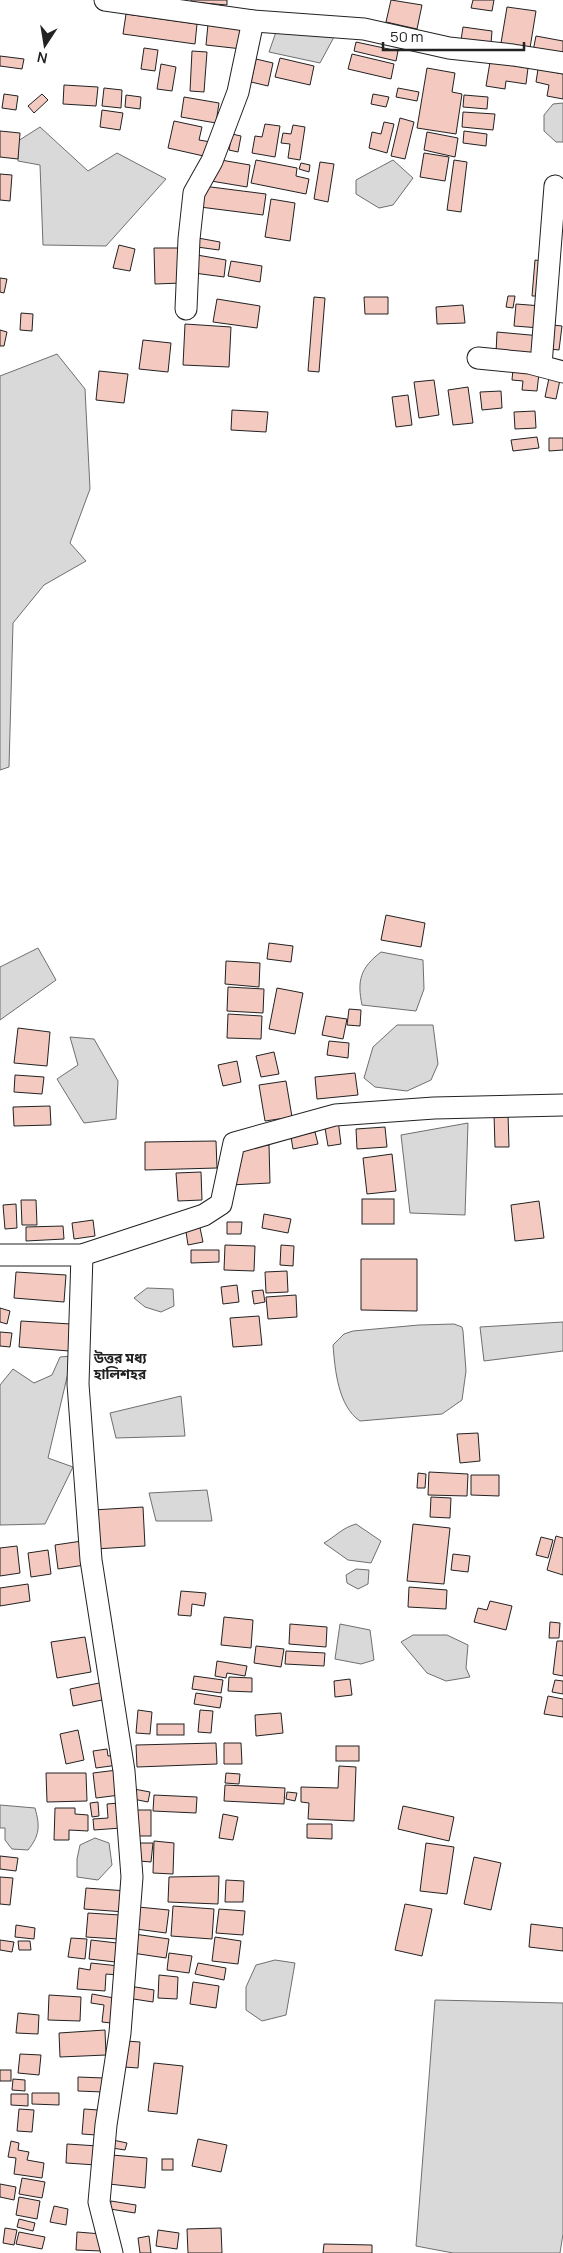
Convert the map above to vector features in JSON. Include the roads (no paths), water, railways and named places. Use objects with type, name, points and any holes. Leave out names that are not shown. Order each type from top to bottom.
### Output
[{"type":"street","points":[[105,0],[253,21],[364,29],[449,48],[563,63]]},
{"type":"street","points":[[186,309],[189,239],[194,193],[212,161],[238,92],[253,21]]},
{"type":"street","points":[[541,365],[554,297],[555,186]]},
{"type":"street","points":[[478,358],[541,365],[563,372]]},
{"type":"street","points":[[0,1255],[82,1255],[204,1215],[221,1204],[234,1144],[335,1116],[434,1108],[563,1105]]},
{"type":"street","points":[[82,1255],[78,1384],[91,1560],[124,1771],[132,1877],[120,2033],[106,2125],[99,2202],[112,2253]]},
{"type":"district","name":"উত্তর মধ্য হালিশহর","points":[[120,1366]]}]
